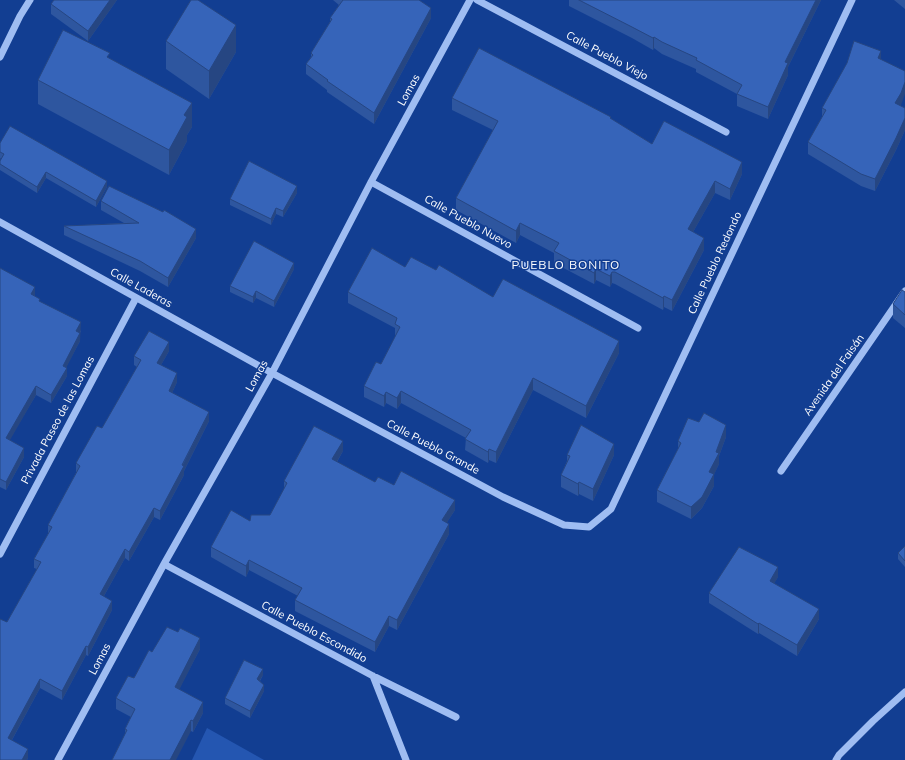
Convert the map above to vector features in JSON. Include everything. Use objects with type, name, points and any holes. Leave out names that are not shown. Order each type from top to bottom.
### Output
[{"type":"street","points":[[0,57],[20,16],[30,0]]},
{"type":"street","name":"Lomas","points":[[58,760],[164,564],[272,373],[371,182],[470,0]]},
{"type":"street","name":"Calle Pueblo Viejo","points":[[477,0],[726,132]]},
{"type":"street","name":"Calle Pueblo Redondo","points":[[589,527],[612,509],[852,0]]},
{"type":"street","name":"Calle Pueblo Nuevo","points":[[371,182],[638,328]]},
{"type":"street","name":"Calle Laderas","points":[[0,222],[272,373]]},
{"type":"street","name":"Avenida del Faisán","points":[[780,471],[905,291]]},
{"type":"street","name":"Privada Paseo de las Lomas","points":[[0,554],[136,298]]},
{"type":"street","name":"Calle Pueblo Grande","points":[[272,373],[503,497],[564,524],[589,527]]},
{"type":"street","name":"Calle Pueblo Escondido","points":[[164,564],[373,676],[456,717]]},
{"type":"street","points":[[373,676],[406,760]]},
{"type":"street","points":[[836,760],[839,755],[868,726],[905,692]]},
{"type":"shaded area","points":[[207,728],[264,760],[192,760]]},
{"type":"building","points":[[54,0],[110,0],[88,31],[51,4]]},
{"type":"building","points":[[191,0],[198,0],[236,25],[209,71],[166,41]]},
{"type":"building","points":[[343,0],[419,0],[431,8],[374,113],[327,81],[328,80],[306,64],[313,55],[311,53],[332,19],[330,18]]},
{"type":"building","points":[[579,0],[816,0],[785,62],[788,63],[768,107],[737,94],[742,85],[696,60],[697,58],[654,37],[653,38]]},
{"type":"building","points":[[63,30],[110,53],[107,57],[192,103],[184,115],[187,117],[169,150],[38,80]]},
{"type":"building","points":[[854,41],[881,51],[878,58],[905,71],[905,82],[895,103],[905,108],[905,118],[875,179],[861,174],[808,142],[826,110],[822,108],[847,63]]},
{"type":"building","points":[[479,48],[611,117],[610,118],[652,144],[664,121],[742,162],[730,189],[715,181],[688,229],[704,238],[672,300],[664,296],[663,298],[615,272],[612,272],[610,276],[596,269],[594,273],[554,251],[559,243],[520,223],[516,231],[456,198],[498,121],[452,98]]},
{"type":"building","points":[[10,126],[107,181],[96,201],[46,172],[37,187],[0,164],[4,154],[0,152],[0,143]]},
{"type":"building","points":[[249,161],[297,186],[283,211],[276,208],[271,219],[230,199]]},
{"type":"building","points":[[109,186],[163,212],[164,210],[196,229],[168,278],[140,261],[64,226],[139,223],[101,201]]},
{"type":"building","points":[[254,241],[294,263],[274,301],[256,291],[253,297],[230,286]]},
{"type":"building","points":[[372,248],[405,267],[411,257],[436,270],[439,265],[493,297],[503,279],[619,341],[586,406],[533,378],[496,452],[489,449],[488,452],[465,439],[471,430],[401,391],[397,398],[386,392],[384,396],[364,386],[376,362],[381,364],[400,327],[395,324],[397,318],[348,292]]},
{"type":"building","points":[[0,268],[35,287],[31,294],[40,299],[39,301],[81,322],[76,331],[80,333],[63,366],[67,368],[51,395],[36,386],[6,438],[24,448],[6,482],[0,479]]},
{"type":"building","points":[[902,290],[905,292],[905,315],[893,304]]},
{"type":"building","points":[[149,331],[169,342],[157,363],[177,373],[169,391],[209,412],[182,465],[184,466],[160,511],[154,508],[129,552],[125,549],[100,594],[112,601],[88,647],[86,646],[62,691],[40,679],[8,738],[28,749],[22,760],[0,760],[0,619],[7,622],[41,562],[34,559],[52,527],[48,525],[80,466],[76,463],[97,426],[102,428],[141,360],[134,356]]},
{"type":"building","points":[[704,413],[726,425],[716,452],[719,453],[709,472],[714,474],[702,497],[691,507],[657,490],[681,443],[678,441],[688,418],[699,422]]},
{"type":"building","points":[[581,425],[614,444],[593,489],[579,482],[578,484],[561,475],[570,456],[567,455]]},
{"type":"building","points":[[314,426],[343,441],[332,459],[375,482],[378,477],[394,485],[401,471],[455,500],[442,520],[449,524],[397,620],[389,616],[375,642],[295,600],[302,588],[249,560],[246,566],[211,547],[231,510],[250,521],[251,515],[270,515],[287,483],[284,481]]},
{"type":"building","points":[[905,546],[905,561],[898,553]]},
{"type":"building","points":[[739,547],[778,567],[770,581],[819,609],[797,645],[759,623],[758,624],[709,593]]},
{"type":"building","points":[[167,627],[178,632],[180,628],[200,638],[175,687],[203,702],[193,721],[191,720],[170,760],[112,760],[127,730],[125,729],[135,709],[116,698],[128,676],[134,678],[149,650],[152,652]]},
{"type":"building","points":[[244,660],[263,669],[257,679],[264,685],[250,711],[225,698]]},
{"type":"district","name":"PUEBLO BONITO","points":[[566,265]]}]
